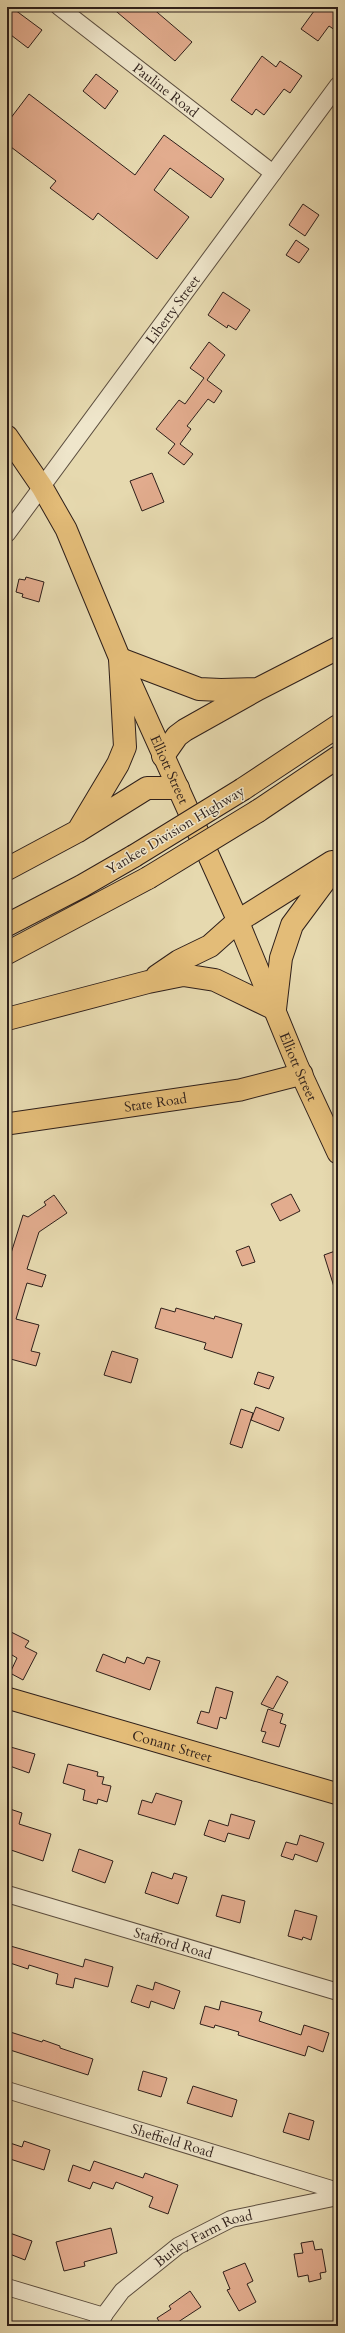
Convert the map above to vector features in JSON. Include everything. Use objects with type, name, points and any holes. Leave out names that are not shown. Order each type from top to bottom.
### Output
[{"type":"highway","points":[[163,756],[177,736],[258,689],[338,648]]},
{"type":"highway","points":[[78,831],[118,764],[125,747],[120,659],[199,689],[258,689]]},
{"type":"highway","name":"Yankee Division Highway","points":[[7,925],[82,886],[134,856],[243,789],[338,726]]},
{"type":"highway","name":"Yankee Division Highway","points":[[7,953],[148,878],[258,811],[338,756]]},
{"type":"highway","points":[[7,869],[78,831],[147,788],[178,788]]},
{"type":"highway","points":[[148,982],[179,961],[210,946],[238,921],[338,858]]},
{"type":"highway","points":[[7,1018],[148,982],[183,975],[208,978],[275,1009],[281,958],[292,925],[338,863]]},
{"type":"main road","name":"Elliott Street","points":[[7,436],[42,487],[66,529],[120,659],[238,921],[302,1074],[338,1153]]},
{"type":"main road","name":"State Road","points":[[7,1124],[240,1090],[302,1074]]},
{"type":"main road","name":"Conant Street","points":[[7,1698],[338,1794]]},
{"type":"street","name":"Pauline Road","points":[[59,7],[273,173]]},
{"type":"street","name":"Liberty Street","points":[[7,534],[338,85]]},
{"type":"street","name":"Stafford Road","points":[[7,1894],[338,1992]]},
{"type":"street","name":"Sheffield Road","points":[[7,2090],[338,2190]]},
{"type":"street","name":"Burley Farm Road","points":[[100,2321],[122,2291],[178,2246],[231,2219],[338,2197]]},
{"type":"street","points":[[7,2287],[100,2321]]},
{"type":"building","points":[[7,7],[11,7],[42,30],[28,48],[7,32]]},
{"type":"building","points":[[111,7],[151,7],[192,42],[175,61]]},
{"type":"building","points":[[317,7],[338,7],[338,32],[329,26],[318,41],[301,29]]},
{"type":"building","points":[[262,56],[276,67],[280,61],[302,76],[290,93],[284,89],[264,115],[256,109],[252,115],[231,100]]},
{"type":"building","points":[[96,74],[118,91],[105,109],[83,91]]},
{"type":"building","points":[[29,94],[135,175],[164,135],[224,179],[211,198],[170,168],[154,190],[189,217],[157,259],[98,213],[93,220],[50,188],[56,181],[7,144],[7,123]]},
{"type":"building","points":[[303,204],[319,215],[305,236],[289,225]]},
{"type":"building","points":[[296,240],[309,249],[299,263],[286,255]]},
{"type":"building","points":[[223,292],[250,310],[236,330],[228,325],[227,328],[208,315]]},
{"type":"building","points":[[209,342],[225,355],[207,380],[222,391],[214,403],[208,399],[187,426],[191,429],[180,444],[193,454],[184,465],[168,453],[175,444],[156,429],[179,400],[185,404],[204,378],[190,368]]},
{"type":"building","points":[[152,473],[164,502],[142,511],[130,481]]},
{"type":"building","points":[[26,577],[44,582],[39,602],[22,597],[23,594],[16,592],[19,579],[25,580]]},
{"type":"building","points":[[291,1194],[300,1211],[280,1221],[271,1204]]},
{"type":"building","points":[[54,1195],[67,1213],[39,1232],[27,1269],[46,1275],[42,1287],[27,1283],[16,1319],[39,1325],[31,1351],[40,1353],[36,1366],[7,1358],[7,1266],[23,1215],[28,1217],[46,1205],[44,1202]]},
{"type":"building","points":[[249,1246],[255,1262],[242,1266],[236,1251]]},
{"type":"building","points":[[338,1250],[338,1290],[335,1290],[324,1255]]},
{"type":"building","points":[[161,1308],[175,1312],[176,1308],[214,1319],[215,1316],[242,1324],[232,1358],[204,1349],[206,1343],[155,1328]]},
{"type":"building","points":[[112,1351],[138,1359],[131,1383],[104,1375]]},
{"type":"building","points":[[258,1372],[274,1377],[269,1389],[254,1384]]},
{"type":"building","points":[[256,1407],[284,1418],[279,1431],[251,1420]]},
{"type":"building","points":[[241,1409],[253,1413],[242,1448],[230,1444]]},
{"type":"building","points":[[7,1630],[29,1641],[25,1647],[37,1653],[23,1680],[10,1673],[17,1658],[7,1652]]},
{"type":"building","points":[[103,1654],[125,1663],[127,1657],[144,1664],[147,1657],[160,1661],[150,1690],[96,1671]]},
{"type":"building","points":[[277,1676],[288,1682],[273,1709],[261,1704]]},
{"type":"building","points":[[216,1687],[233,1692],[226,1719],[220,1717],[217,1729],[197,1723],[201,1711],[209,1713]]},
{"type":"building","points":[[268,1709],[283,1714],[280,1723],[286,1725],[279,1747],[262,1742],[266,1732],[261,1731]]},
{"type":"building","points":[[7,1746],[35,1754],[29,1773],[7,1765]]},
{"type":"building","points":[[68,1764],[98,1772],[97,1776],[104,1777],[102,1784],[111,1786],[107,1802],[98,1799],[97,1804],[83,1800],[85,1790],[63,1783]]},
{"type":"building","points":[[156,1793],[182,1801],[175,1825],[138,1814],[142,1800],[152,1803]]},
{"type":"building","points":[[7,1808],[22,1813],[19,1824],[51,1834],[43,1861],[11,1850],[7,1852]]},
{"type":"building","points":[[231,1814],[255,1821],[249,1839],[228,1833],[225,1842],[204,1835],[209,1820],[228,1826]]},
{"type":"building","points":[[300,1835],[324,1843],[317,1862],[295,1854],[293,1860],[281,1856],[286,1842],[297,1845]]},
{"type":"building","points":[[79,1849],[113,1861],[105,1883],[72,1871]]},
{"type":"building","points":[[152,1872],[172,1879],[174,1873],[187,1877],[178,1904],[145,1893]]},
{"type":"building","points":[[222,1895],[245,1901],[240,1923],[216,1916]]},
{"type":"building","points":[[295,1910],[317,1916],[311,1940],[303,1937],[302,1940],[288,1936]]},
{"type":"building","points":[[7,1945],[83,1967],[85,1959],[113,1967],[108,1987],[75,1978],[73,1988],[56,1984],[58,1974],[29,1965],[28,1969],[7,1962]]},
{"type":"building","points":[[155,1982],[180,1991],[174,2009],[151,2001],[149,2008],[131,2002],[137,1985],[153,1990]]},
{"type":"building","points":[[221,2001],[262,2012],[259,2021],[301,2035],[304,2025],[329,2033],[323,2052],[308,2046],[305,2056],[238,2035],[239,2032],[215,2025],[214,2028],[200,2024],[205,2006],[219,2010]]},
{"type":"building","points":[[7,2031],[42,2042],[43,2040],[60,2046],[60,2048],[93,2059],[88,2075],[7,2049]]},
{"type":"building","points":[[143,2071],[167,2078],[161,2097],[138,2090]]},
{"type":"building","points":[[193,2086],[237,2100],[232,2117],[187,2103]]},
{"type":"building","points":[[289,2113],[314,2121],[309,2140],[283,2132]]},
{"type":"building","points":[[24,2141],[50,2150],[44,2170],[7,2158],[7,2142],[22,2147]]},
{"type":"building","points":[[94,2161],[143,2178],[145,2173],[178,2185],[168,2214],[149,2207],[153,2197],[116,2182],[113,2189],[93,2182],[90,2189],[68,2181],[73,2165],[90,2171]]},
{"type":"building","points":[[111,2228],[117,2253],[84,2262],[85,2266],[64,2271],[56,2242]]},
{"type":"building","points":[[7,2232],[32,2241],[25,2260],[7,2253]]},
{"type":"building","points":[[313,2241],[315,2250],[322,2249],[326,2272],[320,2273],[321,2279],[309,2282],[308,2275],[298,2277],[294,2254],[303,2253],[301,2243]]},
{"type":"building","points":[[245,2263],[253,2281],[247,2284],[256,2302],[239,2311],[227,2290],[230,2289],[223,2272]]},
{"type":"building","points":[[190,2291],[201,2307],[172,2326],[162,2326],[157,2318],[171,2309],[169,2306]]}]
